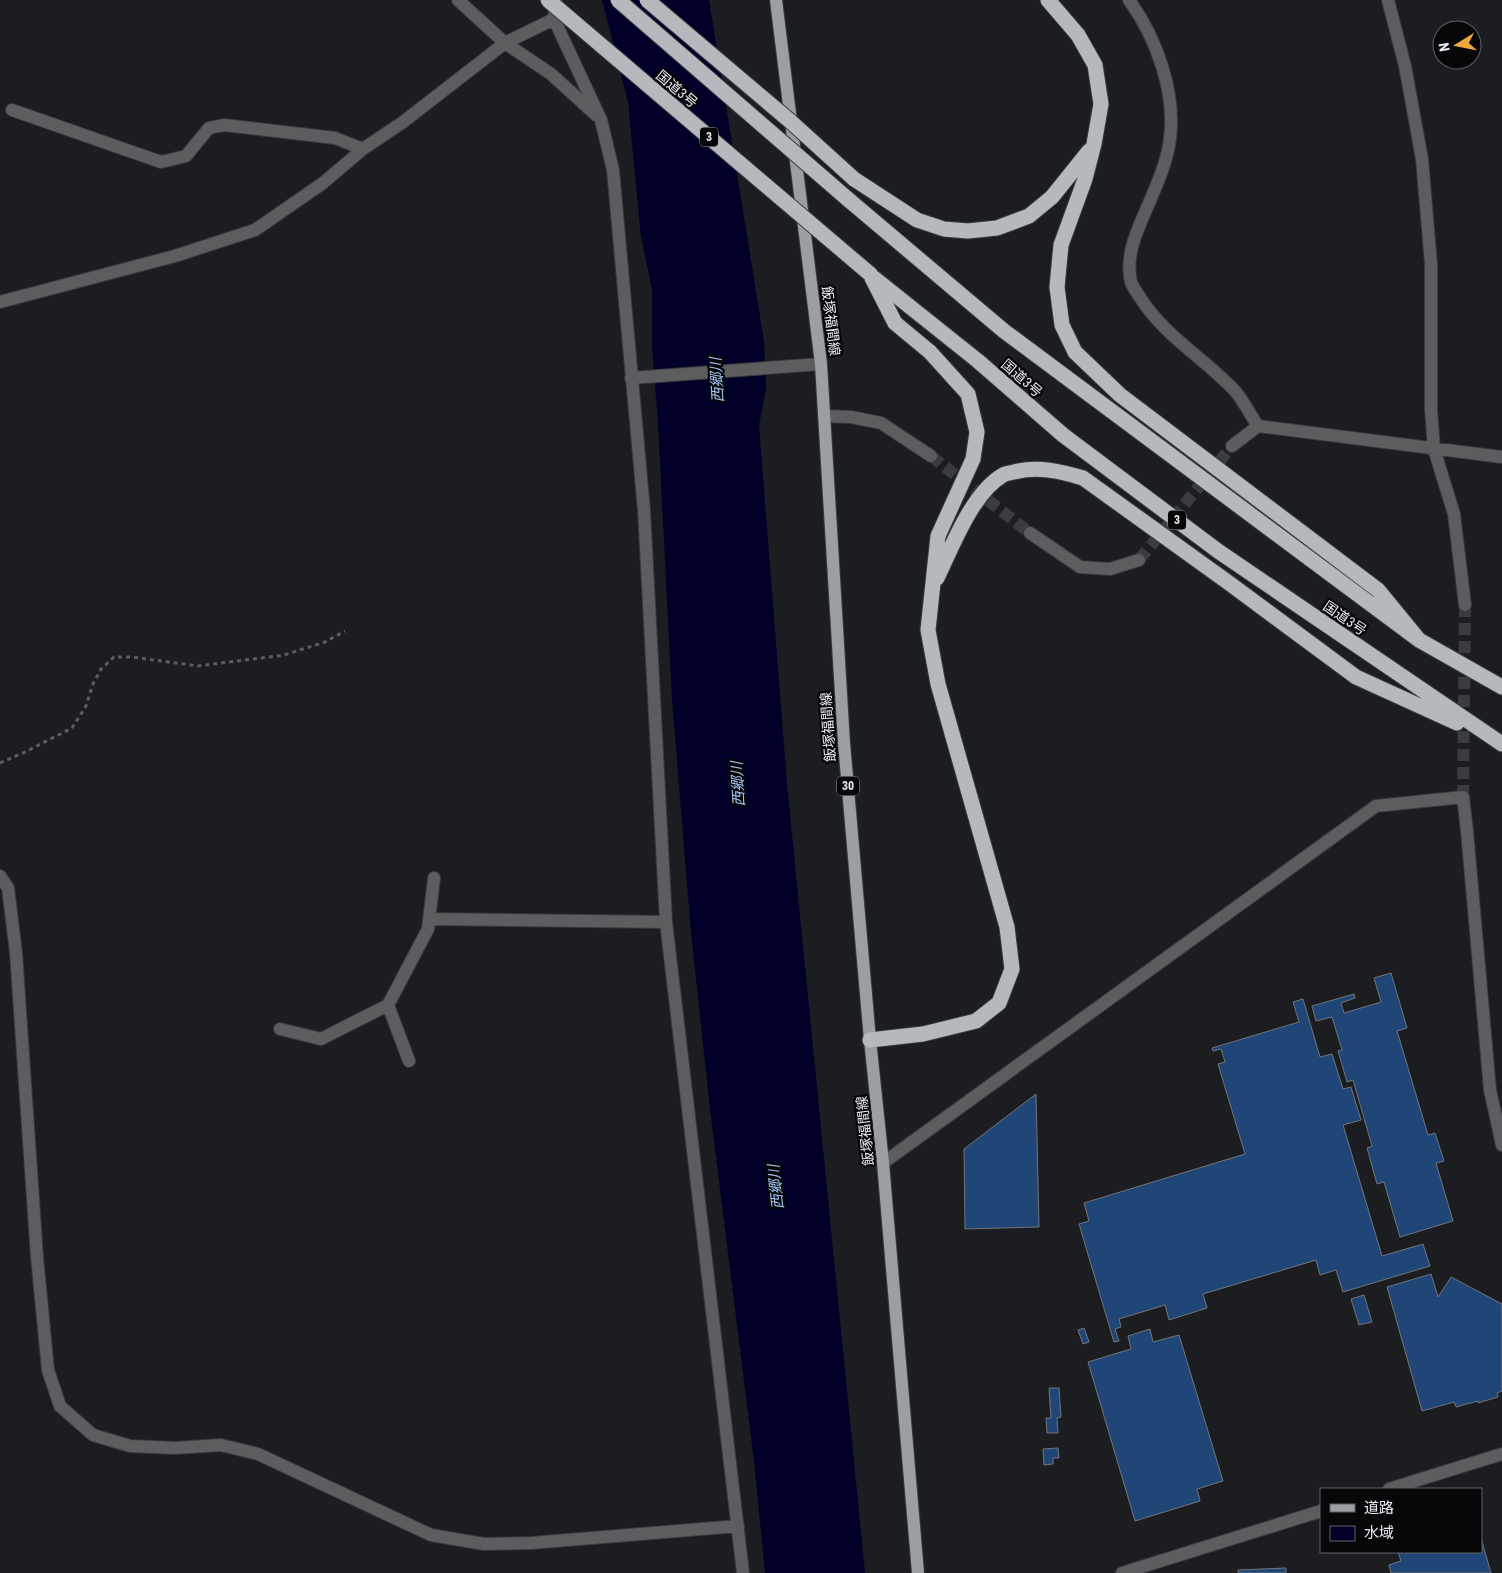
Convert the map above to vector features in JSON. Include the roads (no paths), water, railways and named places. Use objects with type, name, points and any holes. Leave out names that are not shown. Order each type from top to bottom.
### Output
[{"type":"highway","name":"国道3号","points":[[548,0],[870,274],[978,361],[1063,435],[1210,545],[1499,742]]},
{"type":"highway","name":"国道3号","points":[[618,0],[850,201],[1004,331],[1420,640],[1502,687]]},
{"type":"highway","points":[[647,0],[790,121],[854,179],[917,220],[944,229],[968,232],[997,228],[1029,216],[1052,197],[1094,144]]},
{"type":"highway","points":[[1048,0],[1078,35],[1094,65],[1101,104],[1085,179],[1061,246],[1057,287],[1062,325],[1075,352],[1120,395],[1378,590],[1420,640]]},
{"type":"highway","points":[[870,274],[894,322],[930,352],[968,394],[977,432],[973,459],[938,536],[928,630],[938,684],[1007,927],[1012,970],[999,1003],[976,1021],[924,1034],[870,1040]]},
{"type":"highway","points":[[931,591],[964,522],[982,493],[1004,474],[1027,469],[1056,470],[1083,478],[1356,677],[1499,742]]},
{"type":"main road","name":"飯塚福間線","points":[[776,0],[821,364],[844,743],[870,1040],[883,1162],[918,1573]]},
{"type":"street","points":[[458,0],[505,43],[551,74],[601,120]]},
{"type":"street","points":[[556,0],[554,19],[601,120],[613,170],[644,510],[666,922],[743,1573]]},
{"type":"street","points":[[1129,0],[1142,18],[1154,45],[1165,77],[1172,111],[1170,140],[1164,165],[1136,234],[1129,264],[1132,284],[1152,316],[1236,392],[1258,426]]},
{"type":"street","points":[[1388,0],[1405,66],[1422,159],[1431,264],[1431,409],[1434,449],[1454,514],[1465,605]]},
{"type":"street","points":[[0,302],[175,256],[255,230],[322,183],[363,148],[403,122],[505,43],[554,19]]},
{"type":"street","points":[[12,110],[161,162],[186,156],[209,128],[224,125],[335,138],[363,148]]},
{"type":"street","points":[[631,378],[821,364]]},
{"type":"street","points":[[824,416],[851,417],[881,423],[931,456]]},
{"type":"street","points":[[1232,446],[1258,426],[1502,457]]},
{"type":"street","points":[[1030,533],[1080,567],[1110,569],[1139,560]]},
{"type":"street","points":[[883,1162],[1376,806],[1462,796],[1467,831],[1490,1090],[1502,1145]]},
{"type":"street","points":[[0,876],[8,888],[16,953],[37,1257],[48,1370],[60,1406],[80,1424],[93,1435],[130,1446],[175,1448],[221,1445],[258,1454],[431,1535],[484,1544],[531,1543],[738,1526]]},
{"type":"street","points":[[280,1029],[321,1039],[388,1005],[428,929],[434,878]]},
{"type":"street","points":[[429,919],[666,922]]},
{"type":"street","points":[[388,1005],[409,1061]]},
{"type":"street","points":[[1392,1488],[1502,1454]]},
{"type":"street","points":[[1122,1573],[1320,1511]]},
{"type":"water","name":"西郷川","points":[[602,0],[709,0],[764,341],[766,389],[759,425],[787,784],[865,1573],[765,1573],[754,1461],[710,1109],[691,932],[672,700],[658,423],[652,348],[652,289],[641,237],[628,102]]},
{"type":"tunnel","points":[[1139,560],[1232,446]]},
{"type":"tunnel","points":[[931,456],[1030,533]]},
{"type":"tunnel","points":[[1463,797],[1465,605]]}]
